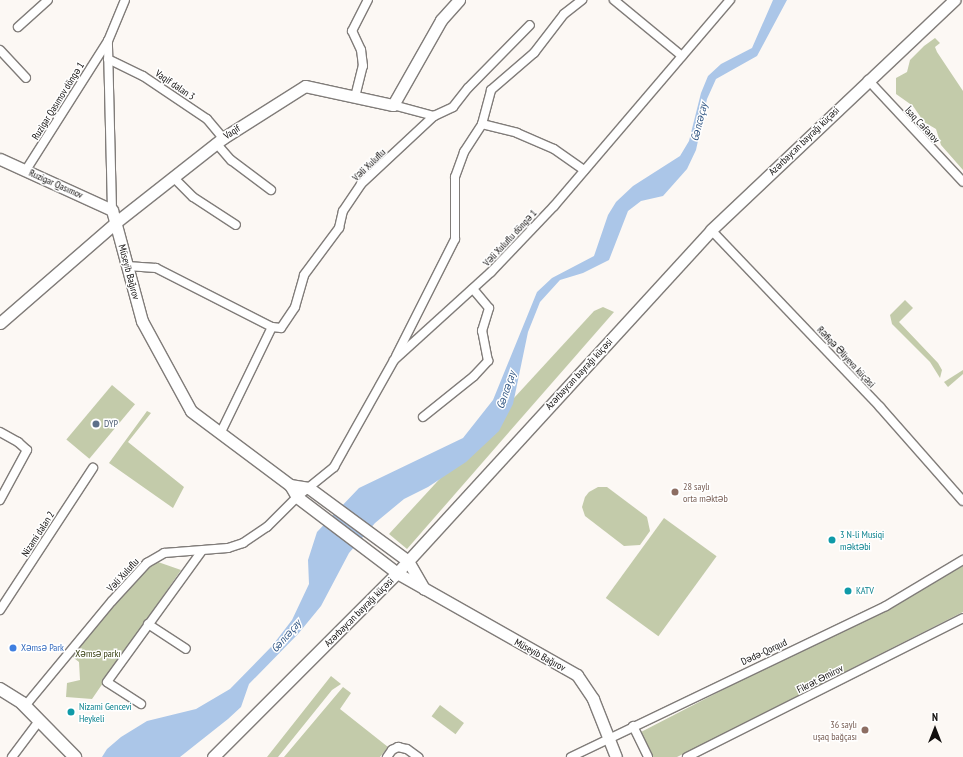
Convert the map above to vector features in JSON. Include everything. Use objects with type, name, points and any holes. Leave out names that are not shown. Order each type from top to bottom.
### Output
[{"type":"main road","points":[[0,689],[25,706],[75,757]]},
{"type":"street","points":[[18,27],[48,0]]},
{"type":"street","name":"Müseyib Bağırov","points":[[125,0],[108,41],[112,210],[142,321],[191,412],[290,485],[313,491],[390,547],[408,561],[424,589]]},
{"type":"street","points":[[355,97],[363,66],[361,50],[352,31],[368,0]]},
{"type":"street","points":[[459,0],[441,20],[393,105],[434,116],[453,107],[468,88],[530,26]]},
{"type":"street","points":[[394,360],[456,239],[455,177],[464,152],[482,124],[491,90],[534,54],[564,14],[582,0]]},
{"type":"street","points":[[614,0],[682,56]]},
{"type":"street","name":"Vəli Xuluflu döngə 1","points":[[313,491],[334,468],[394,360],[491,272],[584,170],[730,0]]},
{"type":"street","name":"Azərbaycan bayrağı küçəsi","points":[[213,757],[398,573],[711,230],[954,0]]},
{"type":"street","name":"Ruzigar Qasımov döngə 1","points":[[26,170],[108,41]]},
{"type":"street","points":[[0,50],[26,78]]},
{"type":"street","name":"Vaqif dalan 3","points":[[108,59],[143,76],[207,119],[231,160],[271,190]]},
{"type":"street","name":"İsaq Cəfərov","points":[[868,80],[963,182]]},
{"type":"street","name":"Vaqif","points":[[0,323],[116,223],[220,141],[305,86],[393,105]]},
{"type":"street","name":"Vəli Xuluflu","points":[[272,327],[281,328],[291,312],[304,275],[339,228],[343,211],[361,184],[434,116]]},
{"type":"street","points":[[482,124],[517,133],[554,149],[584,170]]},
{"type":"street","name":"Ruzigar Qasımov","points":[[0,159],[112,210]]},
{"type":"street","points":[[174,177],[194,197],[236,224]]},
{"type":"street","name":"Rəfiqə Əliyeva küçəsi","points":[[711,230],[880,407],[963,501]]},
{"type":"street","points":[[127,266],[156,268],[272,327],[220,434]]},
{"type":"street","points":[[423,418],[474,376],[488,361],[482,331],[490,308],[473,289]]},
{"type":"street","points":[[0,432],[18,442],[27,450],[0,500]]},
{"type":"street","name":"Nizami dalan 2","points":[[0,610],[93,468]]},
{"type":"street","name":"Müseyib Bağırov","points":[[290,485],[297,497],[398,573],[577,675],[593,698],[616,757]]},
{"type":"street","name":"Vəli Xuluflu","points":[[25,706],[81,636],[147,563],[164,553],[228,548],[244,543],[267,527],[297,497],[313,491]]},
{"type":"street","points":[[141,704],[107,682],[202,551]]},
{"type":"street","name":"Dədə-Qorqud","points":[[571,757],[886,606],[963,560]]},
{"type":"street","name":"Fikrət Əmirov","points":[[687,757],[963,618]]},
{"type":"street","points":[[148,624],[186,649]]},
{"type":"street","points":[[12,757],[41,723]]},
{"type":"street","points":[[633,726],[648,757]]},
{"type":"street","points":[[387,757],[392,750],[398,747],[408,749],[418,757]]},
{"type":"green space","points":[[935,38],[940,43],[935,47],[937,52],[963,91],[963,170],[941,145],[936,129],[924,122],[913,106],[896,94],[896,78],[907,72],[910,60],[924,46]]},
{"type":"green space","points":[[905,300],[913,308],[899,322],[938,363],[942,370],[940,378],[930,362],[892,324],[890,315]]},
{"type":"green space","points":[[603,307],[614,312],[407,549],[389,534],[594,311]]},
{"type":"green space","points":[[963,370],[963,374],[948,387],[944,382]]},
{"type":"green space","points":[[112,385],[135,404],[89,459],[66,439]]},
{"type":"green space","points":[[147,411],[151,413],[128,442],[184,487],[173,508],[109,463]]},
{"type":"green space","points":[[598,487],[607,487],[647,517],[650,531],[640,545],[624,546],[585,516],[582,507],[585,497],[589,492]]},
{"type":"green space","points":[[664,518],[717,556],[658,636],[606,598]]},
{"type":"green space","name":"Xəmsə parkı","points":[[158,562],[181,570],[92,699],[66,697],[67,683],[80,680],[79,662],[70,655],[148,564]]},
{"type":"green space","points":[[963,566],[963,612],[677,757],[653,757],[641,732]]},
{"type":"green space","points":[[331,676],[341,684],[332,690],[278,757],[267,757]]},
{"type":"green space","points":[[343,687],[351,693],[340,709],[388,747],[380,757],[284,757]]},
{"type":"green space","points":[[440,705],[464,723],[456,734],[432,716]]},
{"type":"water","name":"Gəncəçay","points":[[773,0],[787,0],[757,56],[716,79],[707,99],[696,150],[687,169],[663,196],[641,201],[628,211],[609,260],[583,273],[560,280],[540,302],[528,332],[513,404],[499,431],[466,462],[428,487],[404,499],[375,523],[349,553],[321,606],[298,634],[249,684],[241,707],[228,719],[180,757],[102,757],[107,749],[121,737],[147,721],[196,709],[230,689],[272,646],[292,620],[309,584],[308,560],[317,532],[359,488],[463,438],[493,400],[537,292],[552,278],[594,256],[608,215],[616,202],[633,186],[680,156],[689,141],[701,93],[708,76],[721,64],[752,48]]},
{"type":"place","name":"DYP","points":[[96,424]]},
{"type":"place","name":"28 saylı orta məktəb","points":[[675,492]]},
{"type":"place","name":"3 N-li Musiqi məktəbi","points":[[832,540]]},
{"type":"place","name":"KATV","points":[[848,591]]},
{"type":"place","name":"Xəmsə Park","points":[[13,648]]},
{"type":"place","name":"Nizami Gencevi Heykeli","points":[[71,712]]},
{"type":"place","name":"36 saylı uşaq bağçası","points":[[865,730]]}]
